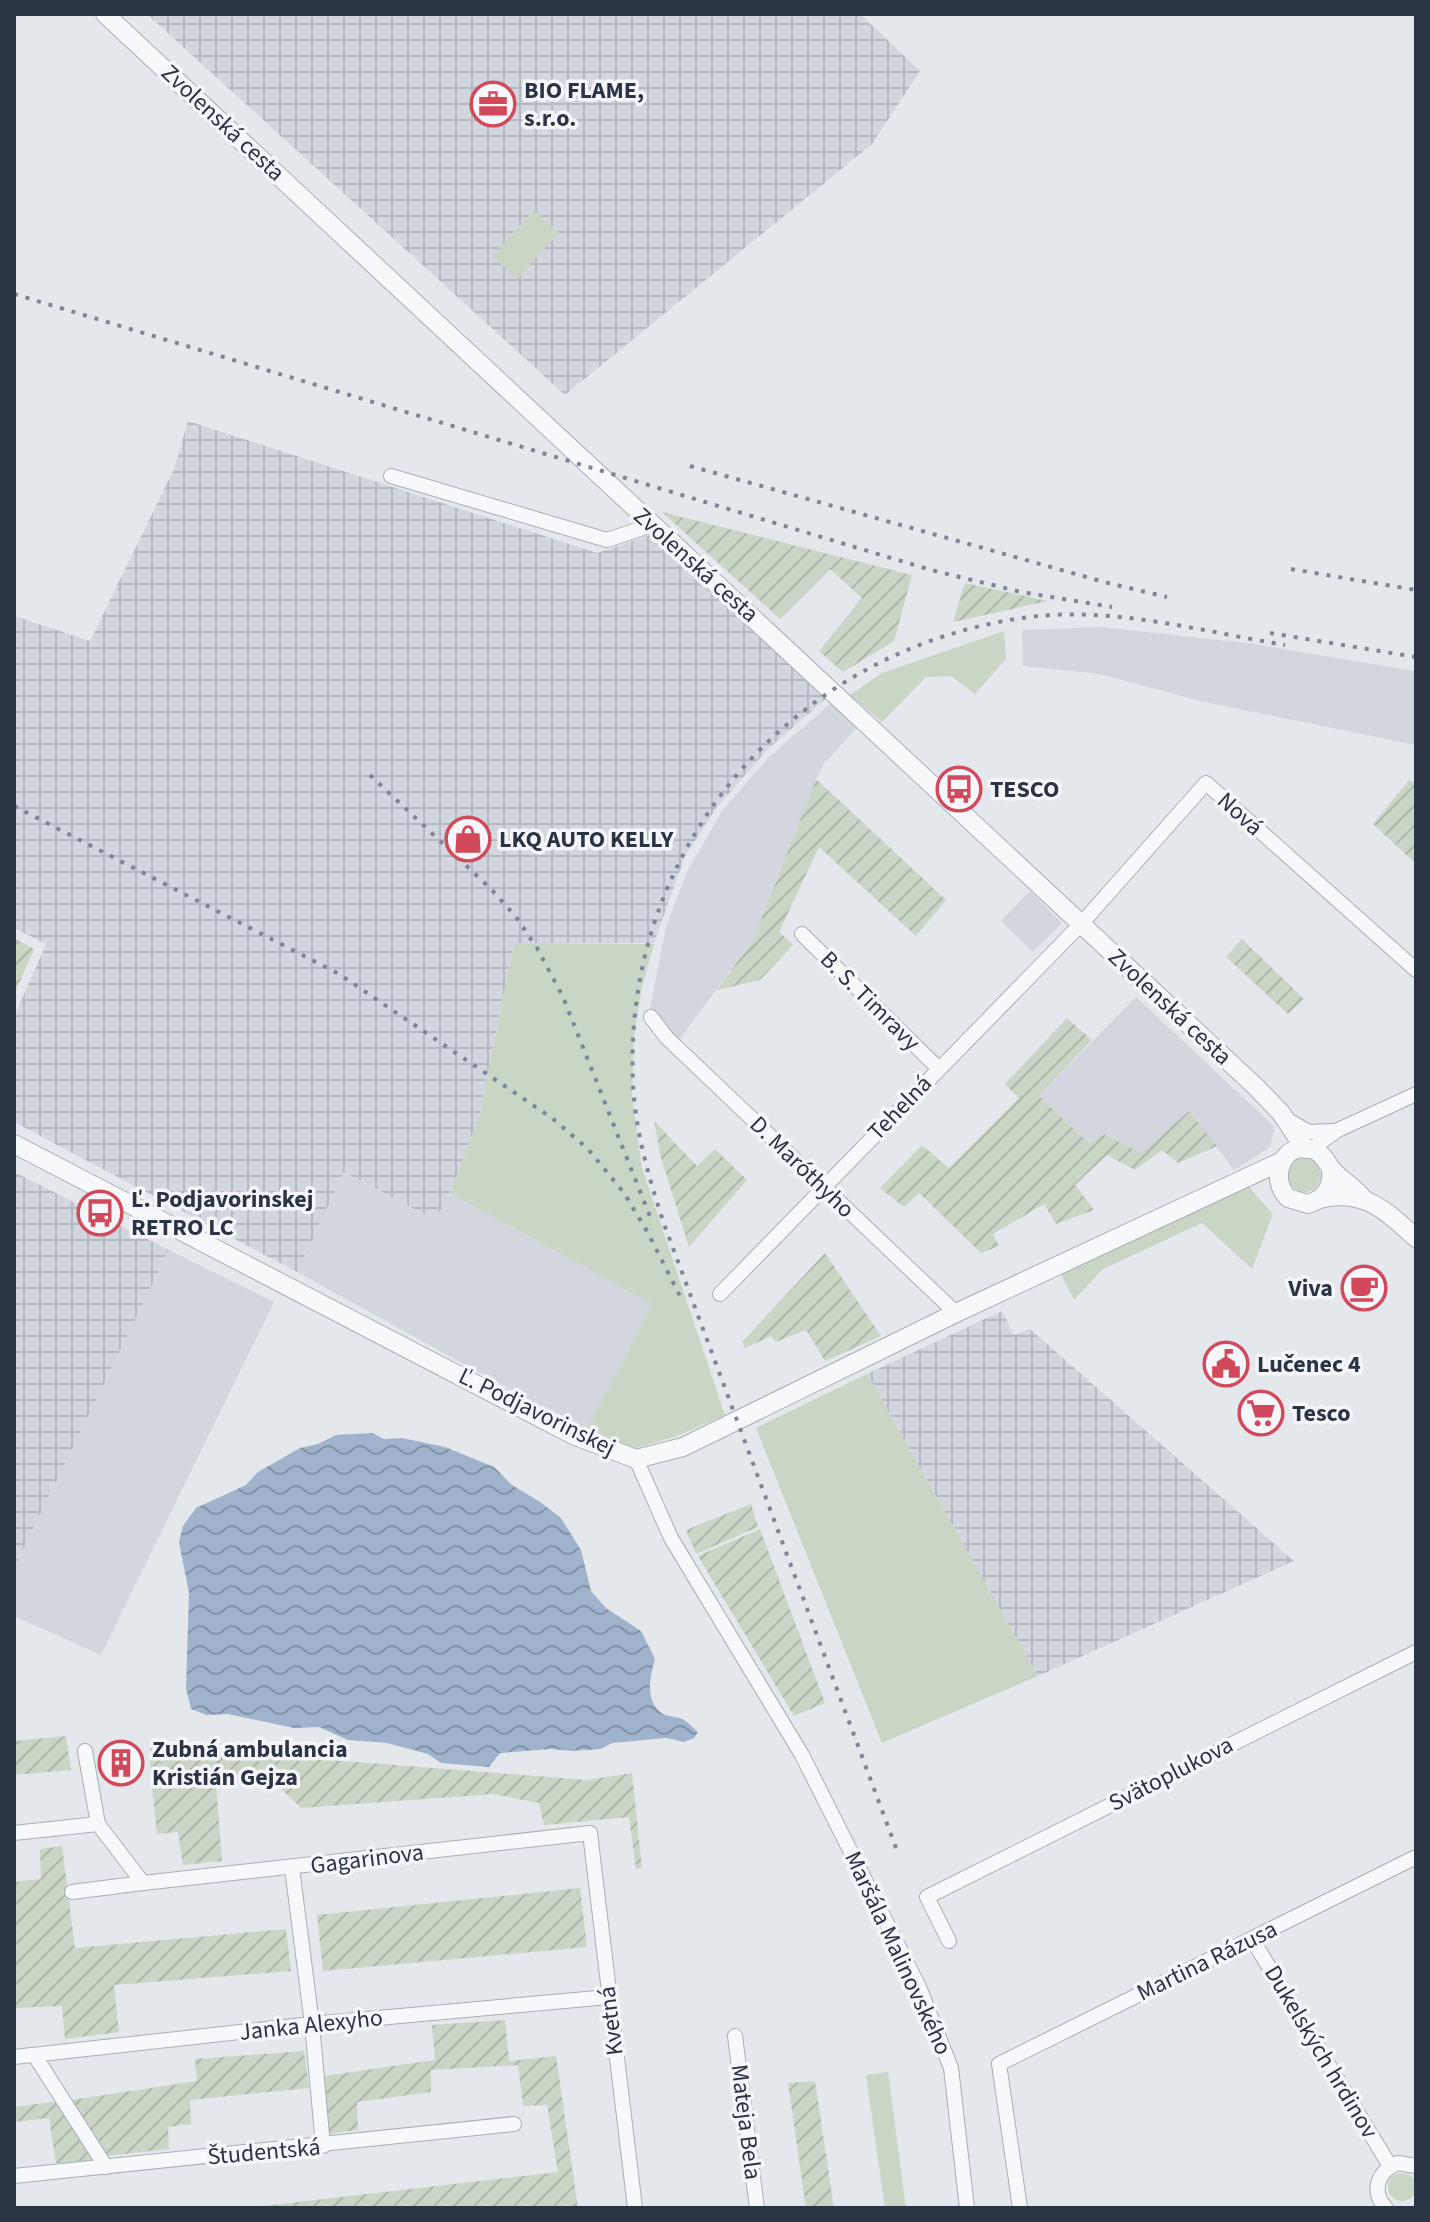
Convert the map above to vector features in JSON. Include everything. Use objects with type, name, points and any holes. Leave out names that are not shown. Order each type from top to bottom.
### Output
[{"type":"street","name":"Zvolenská cesta","points":[[105,14],[1256,1087],[1308,1149],[1364,1199],[1380,1206],[1416,1238]]},
{"type":"street","points":[[391,476],[607,540],[652,525]]},
{"type":"street","name":"Nová","points":[[1081,924],[1206,783],[1416,970]]},
{"type":"street","name":"Tehelná","points":[[720,1294],[1081,924]]},
{"type":"street","name":"B. S. Timravy","points":[[802,934],[938,1068]]},
{"type":"street","name":"D. Maróthyho","points":[[651,1017],[666,1037],[956,1313]]},
{"type":"street","points":[[1284,1158],[1416,1094]]},
{"type":"street","points":[[1279,1186],[1277,1173],[1284,1158],[1285,1118],[1309,1132],[1338,1130]]},
{"type":"street","points":[[1319,1199],[1330,1186],[1329,1165],[1338,1130]]},
{"type":"street","name":"Ľ. Podjavorinskej","points":[[14,1144],[573,1435],[636,1459],[683,1447],[737,1422],[956,1313],[1284,1158]]},
{"type":"street","points":[[1244,1178],[1279,1186],[1294,1202],[1308,1204],[1330,1197],[1364,1199]]},
{"type":"street","name":"Maršála Malinovského","points":[[636,1459],[671,1538],[802,1755],[909,1966],[951,2068],[967,2208]]},
{"type":"street","name":"Svätoplukova","points":[[949,1941],[927,1897],[1416,1652]]},
{"type":"street","points":[[85,1751],[98,1824],[143,1883]]},
{"type":"street","points":[[14,1833],[98,1824]]},
{"type":"street","name":"Gagarinova","points":[[72,1892],[590,1833]]},
{"type":"street","name":"Kvetná","points":[[590,1833],[635,2208]]},
{"type":"street","name":"Martina Rázusa","points":[[1020,2208],[999,2064],[1416,1857]]},
{"type":"street","points":[[292,1868],[312,2024],[323,2146]]},
{"type":"street","name":"Dukelských hrdinov","points":[[1252,1939],[1390,2166]]},
{"type":"street","name":"Janka Alexyho","points":[[14,2057],[312,2024],[608,1997]]},
{"type":"street","name":"Mateja Bela","points":[[735,2036],[757,2208]]},
{"type":"street","points":[[35,2056],[106,2167]]},
{"type":"street","name":"Študentská","points":[[14,2176],[514,2124]]},
{"type":"street","points":[[1379,2206],[1378,2182],[1390,2166],[1398,2163],[1416,2166]]},
{"type":"shaded area","points":[[147,14],[860,14],[920,71],[872,144],[565,395]]},
{"type":"shaded area","points":[[188,421],[597,553],[656,533],[829,696],[768,749],[717,807],[685,856],[654,943],[514,943],[479,1117],[450,1193],[435,1220],[344,1172],[297,1272],[14,1122],[14,1017],[46,944],[14,928],[14,616],[90,641],[174,469]]},
{"type":"shaded area","points":[[1102,627],[1254,644],[1416,671],[1416,745],[1200,701],[1100,674],[1023,666],[1022,630]]},
{"type":"shaded area","points":[[835,700],[860,724],[824,764],[816,779],[754,938],[679,1040],[649,1013],[666,927],[687,872],[722,811],[769,757]]},
{"type":"shaded area","points":[[1030,891],[1062,923],[1033,952],[1001,921]]},
{"type":"shaded area","points":[[1136,997],[1275,1127],[1270,1147],[1234,1170],[1189,1111],[1141,1153],[1104,1134],[1089,1143],[1039,1096]]},
{"type":"shaded area","points":[[14,1172],[169,1250],[14,1568]]},
{"type":"shaded area","points":[[344,1172],[435,1220],[450,1193],[653,1304],[586,1431],[297,1272]]},
{"type":"shaded area","points":[[169,1250],[274,1302],[101,1655],[14,1616],[14,1568]]},
{"type":"shaded area","points":[[1002,1311],[1014,1335],[1030,1329],[1294,1561],[1038,1676],[867,1374]]},
{"type":"green space","points":[[534,210],[559,233],[517,279],[492,256]]},
{"type":"green space","points":[[662,512],[912,575],[894,641],[843,672],[819,651],[862,598],[830,569],[780,619]]},
{"type":"green space","points":[[965,583],[1048,601],[953,622]]},
{"type":"green space","points":[[1004,631],[1006,659],[975,694],[951,676],[926,677],[882,722],[850,695],[882,673]]},
{"type":"green space","points":[[816,779],[946,900],[916,936],[819,847],[779,932],[793,945],[760,980],[717,990],[754,938]]},
{"type":"green space","points":[[1409,780],[1416,784],[1416,864],[1373,824]]},
{"type":"green space","points":[[14,938],[34,949],[14,995]]},
{"type":"green space","points":[[1242,939],[1304,999],[1288,1014],[1226,957]]},
{"type":"green space","points":[[514,943],[654,944],[642,987],[634,1036],[632,1097],[642,1168],[725,1415],[677,1436],[635,1448],[586,1431],[652,1304],[450,1193],[479,1117]]},
{"type":"green space","points":[[1067,1018],[1092,1040],[1039,1096],[1089,1143],[1104,1134],[1141,1153],[1189,1111],[1217,1146],[1178,1163],[1162,1150],[1135,1170],[1107,1155],[1075,1185],[1094,1210],[1056,1224],[1044,1204],[993,1234],[999,1246],[981,1253],[919,1193],[904,1207],[880,1188],[922,1145],[949,1168],[1019,1098],[1005,1084]]},
{"type":"green space","points":[[654,1121],[697,1166],[715,1149],[747,1180],[689,1247],[661,1158]]},
{"type":"green space","points":[[1304,1158],[1316,1163],[1321,1175],[1316,1187],[1304,1192],[1292,1187],[1287,1175],[1292,1163]]},
{"type":"green space","points":[[1249,1187],[1273,1214],[1252,1269],[1202,1223],[1103,1269],[1074,1300],[1060,1273],[1219,1197]]},
{"type":"green space","points":[[825,1253],[881,1336],[825,1361],[806,1330],[776,1342],[771,1336],[745,1348],[742,1342]]},
{"type":"green space","points":[[867,1374],[1038,1676],[882,1743],[756,1428]]},
{"type":"green space","points":[[751,1504],[758,1527],[696,1554],[686,1530]]},
{"type":"green space","points":[[760,1529],[825,1703],[794,1716],[698,1556]]},
{"type":"green space","points":[[66,1736],[71,1770],[14,1775],[14,1741]]},
{"type":"green space","points":[[151,1746],[587,1780],[632,1773],[642,1868],[636,1869],[629,1817],[544,1825],[539,1803],[493,1794],[301,1808],[271,1779],[216,1784],[222,1861],[183,1865],[178,1832],[157,1834],[150,1769]]},
{"type":"green space","points":[[62,1846],[75,1948],[286,1929],[291,1971],[114,1985],[119,2032],[65,2039],[62,2006],[14,2008],[14,1882],[41,1879],[40,1849]]},
{"type":"green space","points":[[580,1888],[587,1947],[323,1971],[317,1915]]},
{"type":"green space","points":[[505,2020],[509,2061],[556,2056],[578,2208],[246,2208],[558,2172],[547,2105],[523,2106],[518,2065],[431,2070],[431,2092],[357,2102],[358,2130],[328,2134],[324,2076],[435,2060],[432,2025]]},
{"type":"green space","points":[[304,2051],[309,2088],[190,2100],[191,2124],[168,2127],[169,2149],[107,2156],[71,2100],[197,2081],[195,2059]]},
{"type":"green space","points":[[888,2072],[906,2208],[885,2208],[866,2075]]},
{"type":"green space","points":[[815,2081],[834,2208],[806,2208],[788,2083]]},
{"type":"green space","points":[[60,2101],[96,2162],[56,2163],[49,2118],[14,2122],[14,2107]]},
{"type":"green space","points":[[1402,2173],[1412,2177],[1416,2187],[1412,2197],[1402,2201],[1392,2197],[1388,2187],[1392,2177]]},
{"type":"water","points":[[372,1433],[384,1439],[402,1438],[445,1447],[494,1467],[512,1485],[561,1518],[581,1550],[591,1591],[606,1608],[641,1631],[655,1659],[650,1681],[653,1703],[663,1714],[688,1723],[698,1732],[694,1738],[684,1742],[666,1738],[612,1743],[601,1749],[500,1753],[489,1767],[441,1763],[428,1754],[387,1743],[348,1740],[319,1727],[294,1728],[228,1714],[207,1715],[191,1709],[186,1688],[189,1593],[179,1542],[183,1526],[196,1508],[246,1485],[258,1472],[300,1448],[336,1435]]},
{"type":"railway","points":[[14,294],[931,570],[1021,592],[1112,607]]},
{"type":"railway","points":[[690,466],[1167,597]]},
{"type":"railway","points":[[1291,569],[1416,590]]},
{"type":"railway","points":[[896,1848],[664,1224],[648,1172],[633,1083],[637,997],[657,916],[690,842],[737,775],[795,718],[862,672],[939,638],[1022,618],[1088,615],[1154,621],[1285,645]]},
{"type":"railway","points":[[1270,633],[1416,657]]},
{"type":"railway","points":[[370,775],[491,889],[516,917],[537,948],[563,997],[651,1219]]},
{"type":"railway","points":[[14,806],[339,974],[552,1118],[588,1149],[624,1193],[681,1298]]},
{"type":"place","name":"BIO FLAME, s.r.o.","points":[[493,104]]},
{"type":"place","name":"TESCO","points":[[959,789]]},
{"type":"place","name":"LKQ AUTO KELLY","points":[[468,839]]},
{"type":"place","name":"Ľ. Podjavorinskej RETRO LC","points":[[100,1213]]},
{"type":"place","name":"Viva","points":[[1364,1288]]},
{"type":"place","name":"Lučenec 4","points":[[1226,1364]]},
{"type":"place","name":"Tesco","points":[[1261,1413]]},
{"type":"place","name":"Zubná ambulancia Kristián Gejza","points":[[121,1763]]}]
